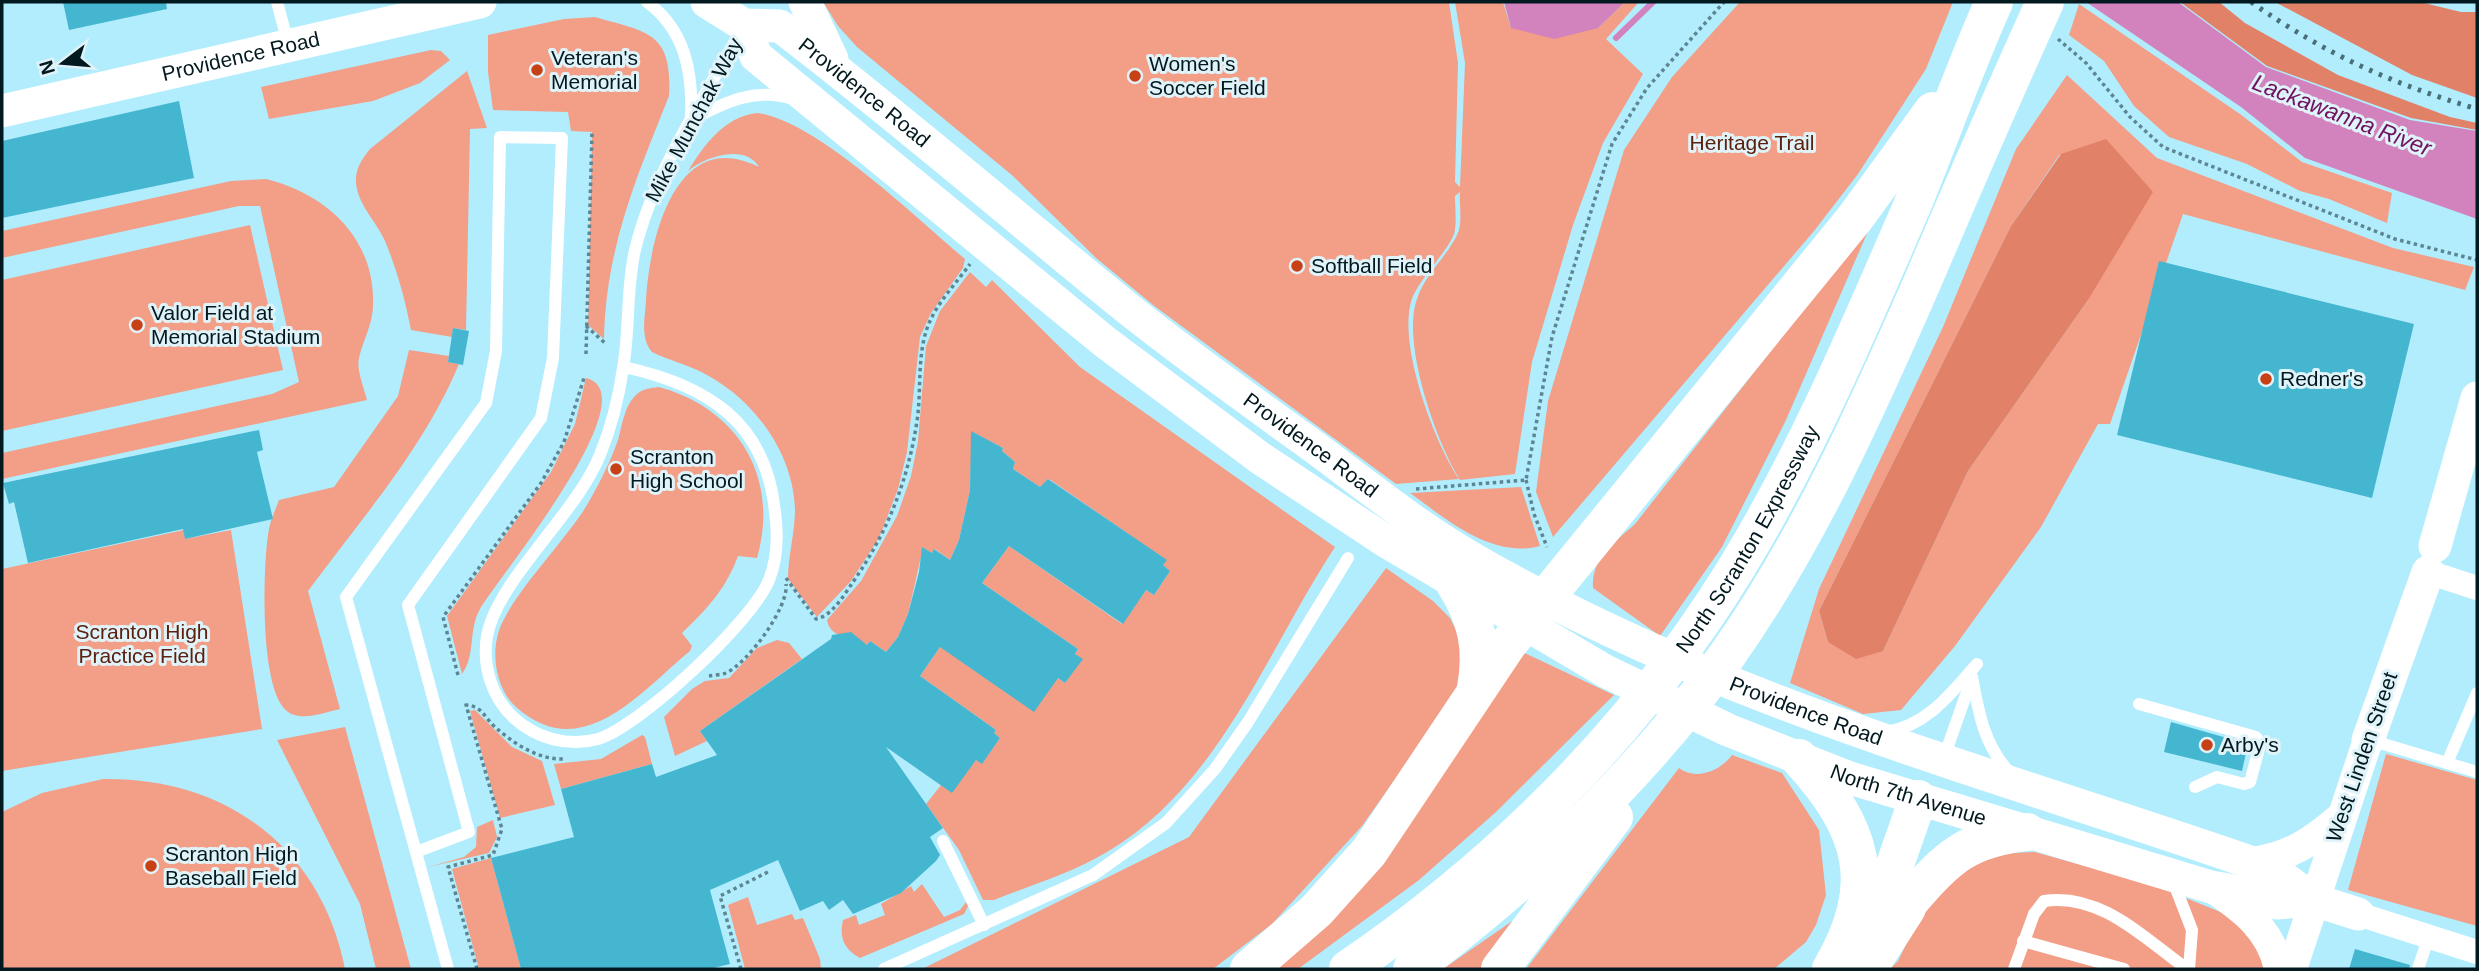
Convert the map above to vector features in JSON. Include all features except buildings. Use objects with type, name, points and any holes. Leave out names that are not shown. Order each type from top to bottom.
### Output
[{"type":"highway","name":"North Scranton Expressway","points":[[1348,969],[1435,906],[1515,838],[1554,800],[1635,708],[1689,638],[1752,541],[1806,440],[1913,203],[1968,60],[1994,2]]},
{"type":"highway","name":"North Scranton Expressway","points":[[1412,969],[1540,864],[1617,788],[1672,727],[1727,655],[1787,562],[1837,469],[2000,102],[2050,19]]},
{"type":"highway","points":[[1249,969],[1316,911],[1369,852],[1476,690],[1534,611],[1855,218],[1968,60]]},
{"type":"highway","points":[[1455,584],[1469,606],[1479,639],[1480,665],[1476,690]]},
{"type":"highway","points":[[1500,969],[1597,842],[1672,727]]},
{"type":"highway","points":[[1799,758],[1836,801],[1852,834],[1858,860],[1858,906],[1846,943],[1831,969]]},
{"type":"highway","points":[[1831,969],[1861,933],[1930,803]]},
{"type":"highway","points":[[1868,969],[1898,926],[1910,901],[1930,803]]},
{"type":"highway","points":[[1910,901],[1937,870],[1962,849],[1991,838],[2027,832]]},
{"type":"main road","name":"Providence Road","points":[[2,111],[480,2]]},
{"type":"main road","points":[[707,2],[751,13]]},
{"type":"main road","points":[[804,2],[840,74]]},
{"type":"main road","name":"Providence Road","points":[[751,13],[780,26],[1130,310],[1376,492],[1471,558],[1534,611]]},
{"type":"main road","name":"Providence Road","points":[[751,13],[756,56],[1172,394],[1300,485],[1455,584],[1683,664],[1864,736],[1943,761]]},
{"type":"main road","name":"West Linden Street","points":[[2368,740],[2431,559],[2477,398]]},
{"type":"main road","name":"North 7th Avenue","points":[[1534,611],[1666,703],[1799,758],[1930,803],[2211,887],[2258,895],[2277,903],[2314,900]]},
{"type":"main road","points":[[1930,803],[1943,761]]},
{"type":"main road","name":"North 7th Avenue","points":[[1943,761],[2250,862],[2274,872],[2314,900],[2358,914]]},
{"type":"street","points":[[2431,559],[2477,587]]},
{"type":"street","name":"West Linden Street","points":[[2292,969],[2368,740]]},
{"type":"street","points":[[2250,862],[2291,853],[2342,816]]},
{"type":"street","points":[[2211,887],[2253,918],[2272,948],[2279,969]]},
{"type":"street","name":"North 7th Avenue","points":[[2358,914],[2477,952]]},
{"type":"lane","points":[[277,2],[289,47]]},
{"type":"lane","points":[[647,2],[667,21],[685,52],[692,80],[691,120],[732,100],[761,94],[790,98],[823,110]]},
{"type":"lane","name":"Mike Munchak Way","points":[[624,367],[687,385],[721,406],[750,435],[762,457],[774,497],[777,538],[767,584],[742,623],[720,645],[628,724],[601,738],[569,742],[528,729],[502,705],[489,679],[486,649],[495,612],[572,506],[592,473],[606,438],[624,367],[630,279],[640,231],[661,176],[751,13]]},
{"type":"lane","points":[[416,852],[470,832],[408,605],[541,418],[553,358],[562,138],[500,137],[496,351],[486,403],[346,597],[447,969]]},
{"type":"lane","points":[[884,969],[1093,875],[1119,859],[1177,812],[1215,769],[1248,722],[1348,558]]},
{"type":"lane","points":[[1864,736],[1893,731],[1922,719],[1977,664],[1943,761]]},
{"type":"lane","points":[[1972,677],[1979,715],[1988,741],[2001,763],[2026,787]]},
{"type":"lane","points":[[2447,763],[2477,693]]},
{"type":"lane","points":[[2139,704],[2256,737],[2260,745],[2250,782],[2244,784],[2217,777],[2195,787]]},
{"type":"lane","points":[[2368,740],[2477,772]]},
{"type":"lane","points":[[943,841],[984,925]]},
{"type":"lane","points":[[2170,874],[2192,930],[2188,969]]},
{"type":"lane","points":[[2014,969],[2034,914],[2044,901],[2065,898],[2105,909],[2188,969]]},
{"type":"lane","points":[[2418,969],[2429,936]]},
{"type":"lane","points":[[2024,941],[2122,969]]},
{"type":"path","points":[[1547,547],[1536,522],[1526,480],[1552,337],[1612,144],[1647,88],[1724,2]]},
{"type":"path","points":[[2050,19],[2130,117],[2163,146],[2395,239],[2477,260]]},
{"type":"path","points":[[586,354],[592,132]]},
{"type":"path","points":[[786,571],[786,578],[816,619],[823,618],[843,597],[874,551],[905,482],[917,420],[922,346],[930,320],[973,260]]},
{"type":"path","points":[[586,326],[605,344]]},
{"type":"path","points":[[458,675],[443,617],[541,483],[569,429],[584,378]]},
{"type":"path","points":[[1376,492],[1526,480]]},
{"type":"path","points":[[741,969],[720,896],[768,872]]},
{"type":"green space","points":[[823,2],[1449,2],[1458,63],[1455,182],[1460,187],[1465,63],[1455,2],[1503,2],[1511,28],[1598,28],[1625,2],[1639,2],[1606,39],[1643,74],[1603,143],[1573,225],[1532,362],[1515,474],[1460,480],[1441,442],[1417,365],[1413,318],[1417,299],[1425,282],[1459,231],[1460,192],[1455,196],[1454,234],[1417,288],[1409,315],[1409,338],[1420,390],[1439,441],[1459,479],[1396,484],[1153,305],[1096,258],[1013,176],[857,47],[838,26]]},
{"type":"green space","name":"Heritage Trail","points":[[1740,2],[1953,2],[1926,69],[1858,174],[1814,231],[1553,537],[1536,492],[1548,401],[1624,150],[1672,77]]},
{"type":"green space","points":[[2079,4],[2240,114],[2302,162],[2392,193],[2387,223],[2329,199],[2300,191],[2247,164],[2169,137],[2134,106],[2104,61],[2069,35]]},
{"type":"green space","points":[[595,17],[642,31],[653,38],[661,46],[669,75],[669,96],[634,185],[617,244],[610,274],[604,339],[588,325],[592,132],[571,131],[568,112],[493,110],[488,72],[488,35],[564,19]]},
{"type":"green space","points":[[431,50],[441,51],[450,60],[420,83],[373,101],[269,119],[261,87]]},
{"type":"green space","points":[[467,71],[487,128],[470,129],[466,330],[453,328],[452,337],[411,330],[393,263],[385,241],[360,199],[356,178],[360,164],[370,149]]},
{"type":"green space","points":[[2067,75],[2157,158],[2393,248],[2474,267],[2465,290],[2183,214],[2110,424],[2098,424],[2041,527],[1955,646],[1901,710],[1863,714],[1790,683],[1819,589],[1943,327],[2016,149]],"holes":[[[2060,154],[2088,300],[1968,471],[1883,651],[1828,642],[1819,611],[2011,226]]]},
{"type":"green space","points":[[757,113],[781,120],[808,133],[836,152],[894,197],[965,259],[963,268],[931,313],[920,337],[907,452],[898,489],[879,538],[851,581],[817,617],[788,579],[795,509],[793,488],[779,449],[768,431],[741,399],[700,372],[652,352],[645,334],[648,276],[653,249],[672,196],[687,175],[706,162],[730,158],[759,167],[753,160],[735,154],[714,157],[688,171],[708,142],[725,126]]},
{"type":"green space","points":[[266,179],[288,186],[327,208],[344,223],[366,260],[372,283],[373,307],[358,362],[367,400],[2,479],[2,453],[272,394],[299,382],[260,206],[239,206],[2,258],[2,231],[231,181]]},
{"type":"green space","points":[[1872,222],[1786,420],[1722,547],[1660,636],[1593,588],[1593,577],[1600,559],[1612,544],[1635,524]]},
{"type":"green space","name":"Valor Field at Memorial Stadium","points":[[250,225],[283,370],[2,431],[2,280]]},
{"type":"green space","points":[[970,272],[986,287],[992,280],[1080,367],[1335,547],[1238,714],[1180,791],[1146,824],[1107,852],[1066,872],[994,900],[983,900],[959,850],[926,804],[941,785],[976,760],[982,763],[1000,738],[994,733],[996,730],[920,676],[940,647],[1058,678],[1065,683],[1082,659],[1075,654],[1078,649],[982,583],[1009,546],[1122,624],[1146,590],[1154,595],[1170,571],[1163,565],[1166,560],[1049,479],[1040,487],[1013,469],[1015,462],[1002,451],[1003,448],[972,432],[970,490],[959,540],[950,560],[935,549],[932,553],[923,548],[908,614],[898,637],[886,652],[870,641],[867,645],[842,637],[829,626],[827,620],[861,581],[897,516],[911,476],[918,441],[926,346],[940,311]]},
{"type":"green space","points":[[409,350],[449,356],[448,362],[459,364],[445,395],[410,453],[308,591],[340,709],[314,715],[294,715],[288,712],[279,700],[272,681],[268,656],[264,601],[271,522],[279,500],[334,487],[398,396]]},
{"type":"green space","points":[[586,378],[601,391],[599,417],[585,452],[537,529],[480,609],[474,625],[469,659],[462,674],[447,616],[551,472],[575,424]]},
{"type":"green space","points":[[659,387],[687,397],[711,412],[731,430],[747,451],[757,475],[763,501],[763,529],[757,558],[738,556],[728,579],[715,598],[682,633],[692,646],[690,651],[630,702],[587,726],[564,729],[540,723],[516,707],[501,684],[495,656],[502,623],[524,588],[591,498],[612,455],[631,400],[643,390]]},
{"type":"green space","points":[[1521,487],[1540,546],[1522,549],[1487,542],[1454,525],[1410,493]]},
{"type":"green space","name":"Scranton High Practice Field","points":[[184,530],[185,539],[231,530],[262,729],[2,771],[2,569]]},
{"type":"green space","points":[[1386,568],[1433,601],[1450,618],[1462,642],[1460,687],[1362,826],[1272,924],[1213,969],[922,969],[1189,837]]},
{"type":"green space","points":[[777,640],[789,643],[802,659],[700,731],[707,741],[675,756],[664,717],[692,689],[705,681],[729,678],[757,648]]},
{"type":"green space","points":[[1518,650],[1614,695],[1496,812],[1419,880],[1298,969],[1268,969]]},
{"type":"green space","points":[[475,710],[512,747],[542,761],[555,805],[500,818],[470,711]]},
{"type":"green space","points":[[345,727],[411,969],[376,969],[360,904],[277,740]]},
{"type":"green space","points":[[642,735],[645,737],[652,764],[561,789],[554,764],[601,759]]},
{"type":"green space","points":[[2386,754],[2477,780],[2477,926],[2348,890]]},
{"type":"green space","points":[[1732,755],[1782,773],[1819,830],[1826,895],[1816,925],[1806,942],[1774,969],[1526,969],[1679,768],[1700,774],[1721,766]]},
{"type":"green space","name":"Scranton High Baseball Field","points":[[103,779],[147,782],[189,791],[227,806],[261,828],[290,855],[314,888],[333,926],[345,969],[2,969],[2,812],[42,793]]},
{"type":"green space","points":[[493,820],[497,837],[489,853],[428,867],[464,857],[476,847],[477,827]]},
{"type":"green space","points":[[2035,852],[2156,886],[2233,917],[2247,926],[2267,969],[1890,969],[1898,961],[1928,899],[1988,854]]},
{"type":"green space","points":[[491,858],[521,969],[479,969],[452,869]]},
{"type":"green space","points":[[922,884],[944,917],[960,910],[967,901],[970,902],[964,914],[860,958],[850,951],[842,938],[843,920],[856,915],[859,925],[885,915],[881,904],[911,886],[914,892]]},
{"type":"green space","points":[[748,897],[757,925],[792,914],[795,920],[803,918],[820,959],[821,969],[745,969],[728,905]]},
{"type":"green space","points":[[1521,915],[1483,969],[1443,969]]},
{"type":"shaded area","points":[[2180,2],[2219,2],[2245,23],[2338,75],[2450,117],[2477,123],[2477,130],[2411,118],[2267,66]]},
{"type":"shaded area","points":[[2275,2],[2420,2],[2461,12],[2477,12],[2477,98],[2412,75]]},
{"type":"shaded area","points":[[2106,139],[2153,192],[2088,300],[1968,471],[1883,651],[1856,659],[1828,642],[1819,611],[2011,226],[2061,154]]},
{"type":"water","points":[[1504,2],[1625,2],[1598,28],[1554,39],[1511,28]]},
{"type":"water","name":"Lackawanna River","points":[[2086,2],[2178,2],[2266,67],[2410,120],[2477,131],[2477,219],[2305,158],[2241,107]]},
{"type":"waterway","points":[[1616,38],[1653,2]]},
{"type":"railway","points":[[2251,2],[2305,37],[2359,65],[2415,89],[2477,109]]},
{"type":"place","name":"Veteran's Memorial","points":[[537,70]]},
{"type":"place","name":"Women's Soccer Field","points":[[1135,76]]},
{"type":"place","name":"Softball Field","points":[[1297,266]]},
{"type":"place","name":"Valor Field at Memorial Stadium","points":[[137,325]]},
{"type":"place","name":"Redner's","points":[[2266,379]]},
{"type":"place","name":"Scranton High School","points":[[616,469]]},
{"type":"place","name":"Arby's","points":[[2207,745]]},
{"type":"place","name":"Scranton High Baseball Field","points":[[151,866]]}]
